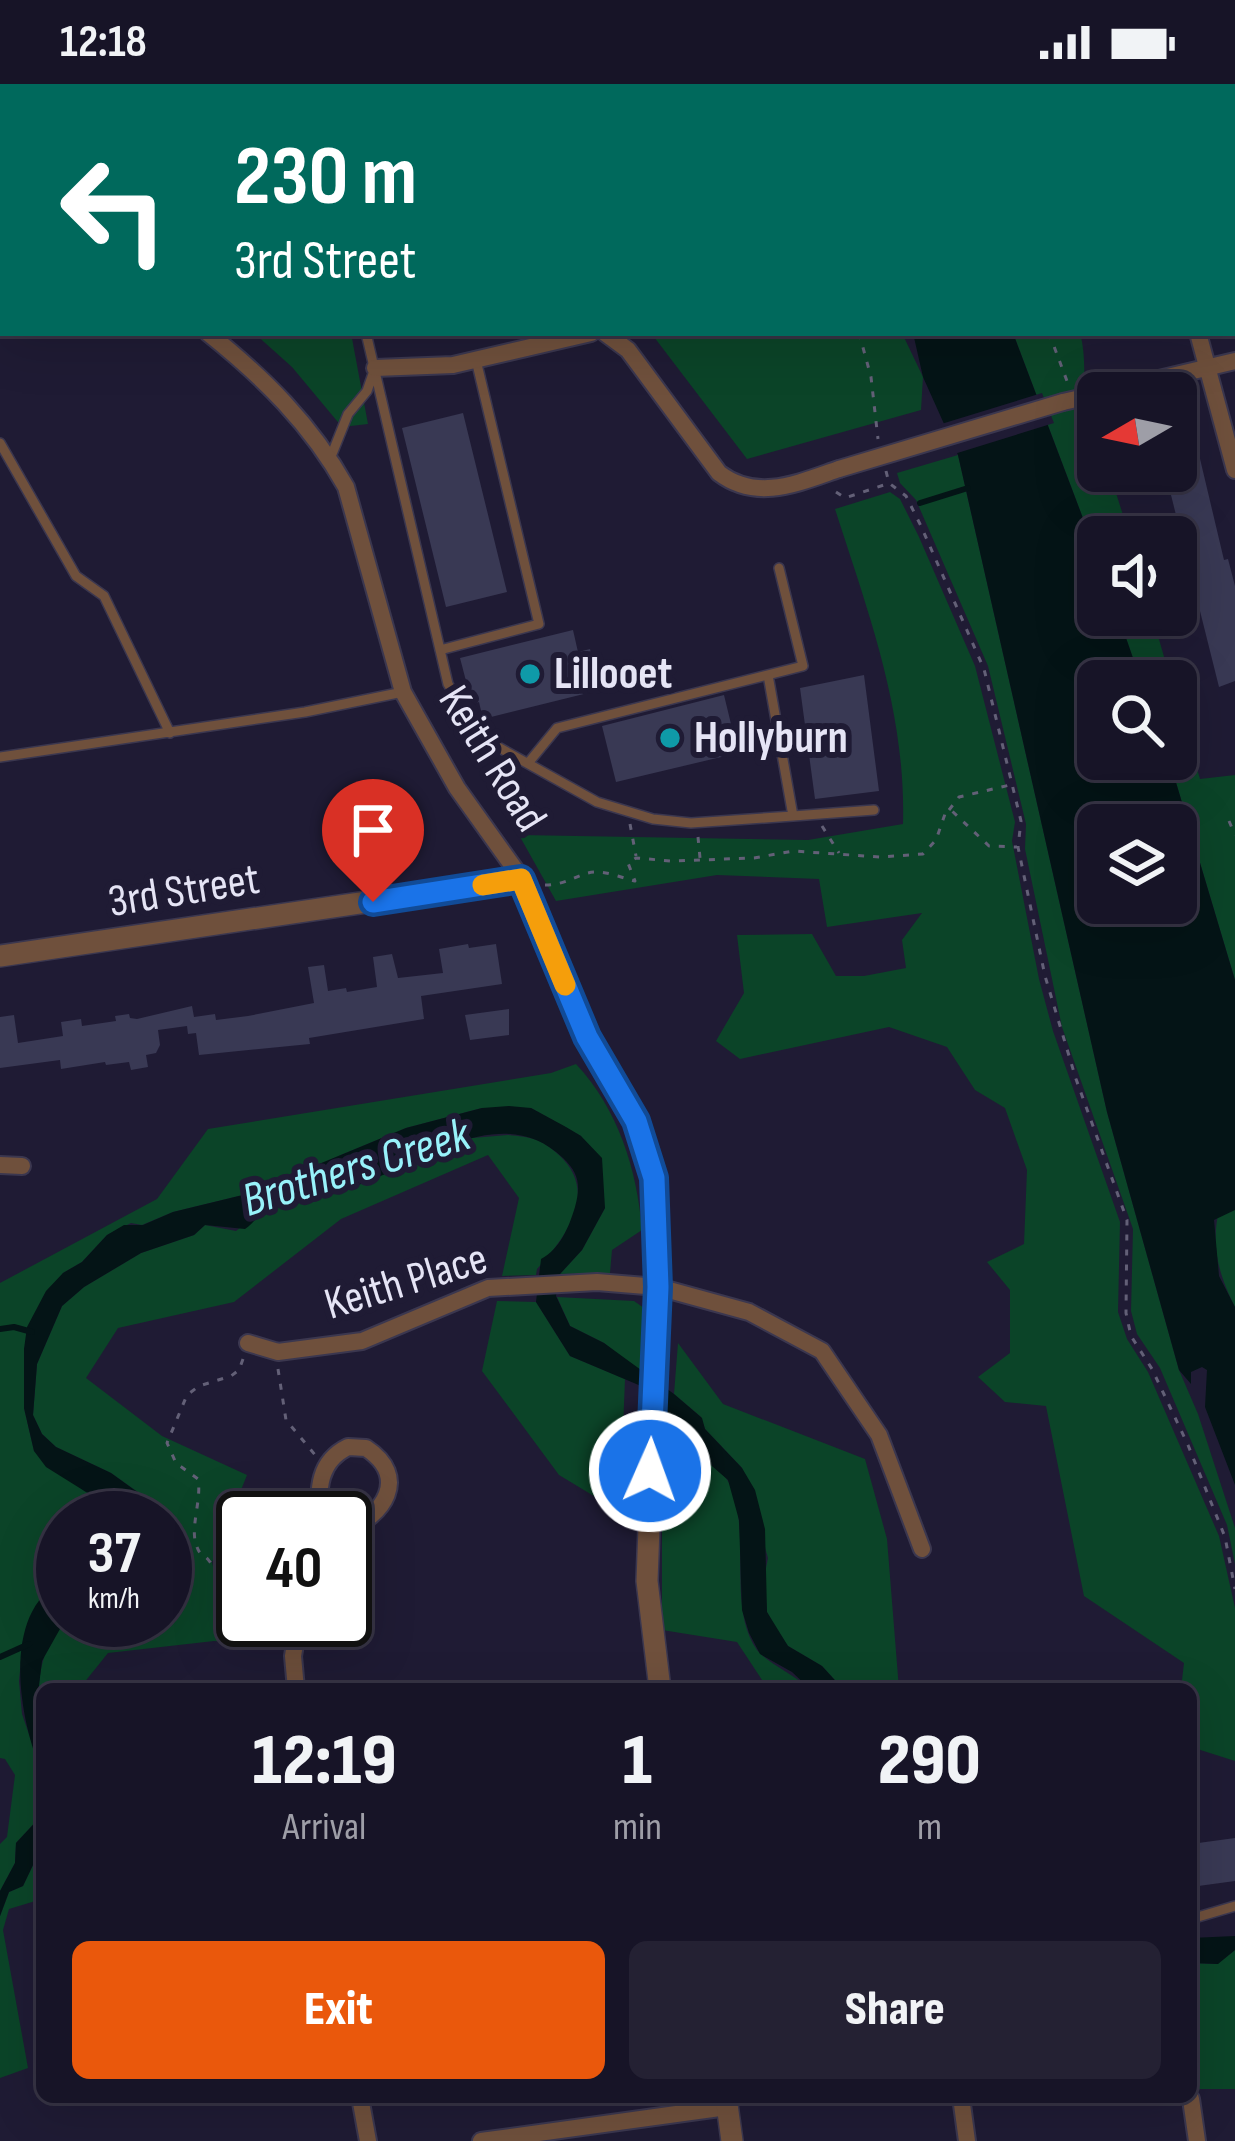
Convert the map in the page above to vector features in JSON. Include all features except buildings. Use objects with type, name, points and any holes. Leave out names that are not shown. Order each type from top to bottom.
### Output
[{"type":"street","name":"Keith Road","points":[[212,336],[263,377],[330,459],[346,487],[404,692],[457,788],[521,879],[587,1037],[636,1121],[654,1178],[658,1287],[648,1595],[659,1683]]},
{"type":"street","points":[[375,368],[476,360],[578,336]]},
{"type":"street","points":[[609,336],[628,350],[718,472],[728,480],[765,490],[1077,399]]},
{"type":"street","points":[[1199,336],[1235,470]]},
{"type":"street","points":[[1186,372],[1235,361]]},
{"type":"street","name":"3rd Street","points":[[0,956],[521,879]]},
{"type":"street","points":[[0,1165],[22,1166]]},
{"type":"street","name":"Keith Place","points":[[248,1343],[278,1352],[362,1341],[488,1288],[597,1282],[658,1287],[749,1312],[822,1351],[879,1435],[922,1550]]},
{"type":"street","points":[[320,1491],[327,1463],[340,1450],[357,1447],[374,1453],[386,1469],[388,1494],[372,1515]]},
{"type":"street","points":[[296,1683],[297,1647]]},
{"type":"street","points":[[361,2103],[368,2141]]},
{"type":"street","points":[[481,2141],[720,2103]]},
{"type":"street","points":[[726,2103],[733,2141]]},
{"type":"street","points":[[962,2103],[967,2141]]},
{"type":"street","points":[[1192,2103],[1197,2141]]},
{"type":"lane","points":[[367,336],[448,684],[481,737],[597,802],[653,819],[696,823],[874,809]]},
{"type":"lane","points":[[440,650],[538,624],[476,360]]},
{"type":"lane","points":[[330,459],[348,414],[367,392],[375,368]]},
{"type":"lane","points":[[0,442],[76,576],[104,596],[170,733]]},
{"type":"lane","points":[[529,762],[557,728],[803,666],[779,568]]},
{"type":"lane","points":[[768,676],[793,816]]},
{"type":"lane","points":[[0,757],[404,692]]},
{"type":"lane","points":[[1197,1916],[1235,1906]]},
{"type":"path","points":[[860,336],[871,377],[880,447]]},
{"type":"path","points":[[1050,336],[1068,401]]},
{"type":"path","points":[[885,465],[889,483],[906,496],[984,669],[1021,821],[1018,847],[1058,1026],[1126,1220],[1126,1313],[1132,1336],[1196,1464],[1225,1537],[1235,1588]]},
{"type":"path","points":[[831,488],[845,498],[889,483]]},
{"type":"path","points":[[545,885],[574,882],[587,872],[635,881],[628,863],[636,858],[754,858],[794,850],[923,854],[959,797],[1012,784]]},
{"type":"path","points":[[628,812],[636,858]]},
{"type":"path","points":[[948,812],[957,814],[988,847],[1018,847]]},
{"type":"path","points":[[816,815],[840,855]]},
{"type":"path","points":[[1229,821],[1235,835]]},
{"type":"path","points":[[696,823],[700,859]]},
{"type":"path","points":[[216,1576],[211,1562],[197,1549],[198,1479],[176,1463],[167,1443],[187,1395],[239,1370],[248,1343]]},
{"type":"path","points":[[278,1352],[286,1420],[327,1463]]},
{"type":"green space","points":[[257,336],[352,336],[368,424],[342,427],[292,367]]},
{"type":"green space","points":[[653,336],[903,336],[923,377],[921,410],[747,459]]},
{"type":"green space","points":[[1014,336],[1080,336],[1084,372],[1077,372],[1077,492],[1116,492],[1123,516],[1082,516]]},
{"type":"green space","points":[[958,455],[1107,1112],[1179,1370],[1235,1528],[1235,1564],[1227,1525],[1160,1368],[1137,1334],[1131,1311],[1133,1229],[1062,1027],[1025,849],[1026,824],[988,666],[916,500],[897,473]]},
{"type":"green space","points":[[890,492],[900,499],[975,666],[1015,822],[1012,841],[1039,979],[1120,1222],[1118,1312],[1219,1536],[1235,1608],[1235,1761],[1197,1749],[1197,1683],[1182,1683],[1184,1663],[1084,1596],[1046,1406],[1005,1402],[978,1377],[1010,1353],[1010,1290],[987,1262],[1024,1244],[1027,1170],[1005,1108],[975,1090],[947,1047],[889,1027],[740,1059],[716,1041],[744,993],[737,935],[812,934],[836,976],[864,976],[906,968],[902,940],[922,913],[827,927],[819,879],[717,875],[556,901],[519,835],[808,840],[903,824],[892,703],[835,509]]},
{"type":"green space","points":[[1125,636],[1158,636],[1165,660],[1134,660]]},
{"type":"green space","points":[[1197,769],[1200,779],[1235,775],[1235,980],[1197,853],[1197,804],[1182,804],[1175,780],[1197,780]]},
{"type":"green space","points":[[576,1064],[603,1100],[623,1141],[642,1230],[612,1250],[610,1273],[560,1274],[582,1250],[605,1208],[581,1136],[531,1108],[482,1108],[406,1128],[247,1194],[173,1212],[142,1225],[131,1223],[107,1235],[82,1262],[63,1273],[24,1349],[24,1408],[34,1451],[85,1491],[36,1491],[36,1619],[23,1641],[19,1681],[22,1714],[36,1755],[36,1821],[16,1843],[15,1863],[0,1891],[0,1844],[7,1837],[15,1775],[0,1758],[0,1283],[157,1199],[208,1129],[551,1073]]},
{"type":"green space","points":[[508,1135],[530,1138],[559,1155],[571,1169],[578,1199],[568,1228],[536,1275],[502,1276],[519,1198],[488,1155],[341,1219],[234,1302],[118,1328],[86,1378],[162,1436],[247,1475],[241,1491],[216,1491],[212,1562],[216,1641],[192,1643],[192,1491],[136,1491],[111,1473],[56,1447],[42,1434],[33,1415],[37,1364],[62,1306],[141,1253],[194,1235],[205,1225],[236,1231],[280,1196],[361,1184],[460,1139]]},
{"type":"green space","points":[[1235,1155],[1235,1307],[1219,1266],[1216,1231]]},
{"type":"green space","points":[[557,1297],[634,1301],[644,1308],[642,1374],[604,1343],[570,1326]]},
{"type":"green space","points":[[497,1301],[536,1302],[570,1356],[625,1379],[623,1430],[633,1485],[632,1519],[559,1475],[482,1371]]},
{"type":"green space","points":[[678,1343],[723,1404],[865,1459],[887,1539],[899,1683],[838,1683],[822,1666],[788,1646],[767,1612],[764,1578],[768,1558],[742,1468],[705,1429],[701,1417],[674,1394]]},
{"type":"green space","points":[[671,1422],[729,1483],[739,1524],[748,1632],[767,1660],[801,1683],[764,1683],[737,1642],[662,1630],[662,1532]]},
{"type":"green space","points":[[48,1647],[161,1647],[108,1653],[84,1683],[40,1683]]},
{"type":"green space","points":[[36,1862],[36,1901],[9,1909],[3,1930],[28,2068],[0,2078],[0,1916],[9,1892],[23,1886]]},
{"type":"green space","points":[[1235,1950],[1235,2089],[1197,2089],[1197,1963],[1217,1964]]},
{"type":"water","points":[[914,336],[1014,336],[1082,516],[1077,516],[1077,636],[1125,636],[1134,660],[1077,660],[1077,780],[1175,780],[1182,804],[1077,804],[1077,924],[1197,924],[1197,853],[1235,980],[1235,1210],[1214,1220],[1219,1276],[1235,1307],[1235,1485],[1205,1407],[1207,1370],[1191,1372],[1191,1384],[1179,1370],[1107,1112],[958,455],[923,377]]},
{"type":"water","name":"Brothers Creek","points":[[482,1108],[531,1108],[581,1136],[602,1158],[605,1208],[582,1250],[560,1274],[556,1296],[570,1326],[604,1343],[674,1394],[702,1418],[705,1429],[742,1468],[755,1490],[765,1529],[767,1612],[788,1646],[822,1666],[838,1683],[804,1683],[760,1654],[742,1610],[739,1520],[728,1480],[690,1447],[661,1402],[641,1386],[570,1356],[536,1302],[541,1259],[567,1230],[578,1186],[563,1158],[539,1141],[514,1134],[461,1141],[358,1185],[285,1195],[272,1201],[245,1229],[205,1225],[194,1235],[141,1253],[84,1287],[62,1306],[37,1364],[33,1415],[42,1434],[56,1447],[111,1473],[136,1491],[84,1491],[46,1467],[34,1451],[24,1408],[24,1349],[27,1327],[46,1291],[63,1273],[124,1225],[143,1225],[173,1212],[247,1194],[406,1128]]},
{"type":"water","points":[[36,1607],[36,1647],[50,1647],[36,1683],[36,1756],[20,1669]]},
{"type":"water","points":[[36,1821],[36,1862],[23,1886],[9,1892],[0,1916],[0,1891],[15,1863],[16,1843]]},
{"type":"water","points":[[1235,1936],[1235,1950],[1218,1964],[1197,1963],[1197,1938]]},
{"type":"pier","points":[[1042,393],[1054,423],[951,455],[938,425]]},
{"type":"waterway","points":[[920,503],[968,488]]},
{"type":"waterway","points":[[0,1329],[32,1332]]},
{"type":"waterway","points":[[0,1657],[29,1644]]},
{"type":"slow traffic","points":[[483,885],[521,879],[565,985]]},
{"type":"place","name":"Lillooet","points":[[530,674]]},
{"type":"place","name":"Hollyburn","points":[[670,738]]},
{"type":"route","points":[[373,902],[521,879],[569,1000],[636,1121],[654,1178],[658,1287],[650,1471]]}]
